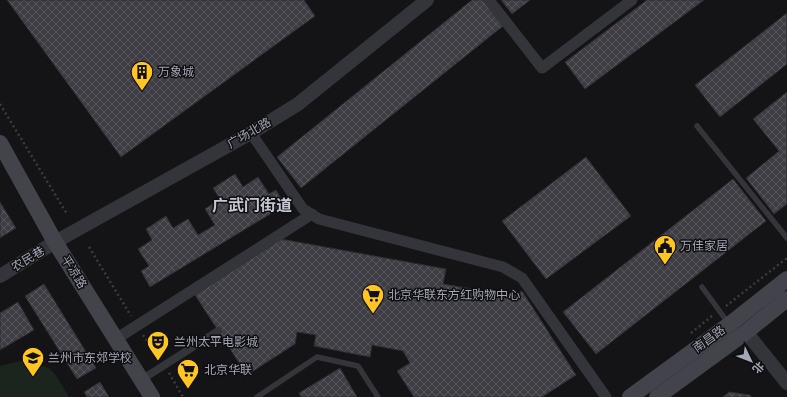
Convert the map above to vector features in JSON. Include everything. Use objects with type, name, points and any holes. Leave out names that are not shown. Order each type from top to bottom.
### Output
[{"type":"main road","name":"平凉路","points":[[0,143],[55,242],[152,397]]},
{"type":"main road","name":"南昌路","points":[[630,397],[730,324],[787,279]]},
{"type":"main road","name":"南昌路","points":[[657,397],[746,332],[787,299]]},
{"type":"street","name":"广场北路","points":[[55,242],[251,133],[298,104],[427,0]]},
{"type":"street","points":[[489,0],[542,68],[632,0]]},
{"type":"street","points":[[251,133],[290,193],[303,209],[319,219],[504,267],[522,278],[606,397]]},
{"type":"street","points":[[116,339],[312,214]]},
{"type":"street","name":"农民巷","points":[[0,276],[55,242]]},
{"type":"street","points":[[142,380],[218,331]]},
{"type":"street","points":[[746,332],[787,383]]},
{"type":"lane","points":[[697,126],[787,238]]},
{"type":"lane","points":[[702,287],[730,324]]},
{"type":"lane","points":[[257,397],[317,358],[358,366],[378,397]]},
{"type":"path","points":[[0,104],[67,214]]},
{"type":"path","points":[[689,335],[787,258]]},
{"type":"shaded area","name":"兰州市东郊学校","points":[[21,361],[40,365],[51,370],[69,397],[0,397],[0,366]]},
{"type":"building","name":"万象城","points":[[7,0],[304,0],[315,16],[121,157]]},
{"type":"building","points":[[472,0],[483,0],[503,26],[301,188],[277,157]]},
{"type":"building","points":[[501,0],[530,0],[512,14]]},
{"type":"building","points":[[647,0],[704,0],[585,89],[565,62]]},
{"type":"building","points":[[787,13],[787,64],[720,117],[695,85]]},
{"type":"building","points":[[787,92],[787,204],[774,214],[746,178],[779,151],[753,119]]},
{"type":"building","points":[[586,157],[631,216],[546,279],[502,221]]},
{"type":"building","points":[[235,174],[243,187],[258,177],[269,194],[276,190],[285,205],[150,287],[141,271],[149,266],[138,249],[152,240],[146,229],[166,216],[173,228],[188,219],[198,235],[215,225],[205,209],[220,199],[213,188]]},
{"type":"building","name":"万佳家居","points":[[733,179],[766,221],[596,354],[563,312]]},
{"type":"building","points":[[0,202],[16,228],[0,238]]},
{"type":"building","name":"北京华联东方红购物中心","points":[[281,239],[446,269],[443,284],[513,296],[522,291],[576,375],[542,397],[414,397],[397,371],[410,363],[403,351],[372,345],[370,357],[314,346],[316,335],[297,332],[295,344],[247,375],[195,295]]},
{"type":"building","points":[[44,284],[96,368],[77,379],[25,296]]},
{"type":"building","points":[[18,302],[34,330],[0,350],[0,313]]},
{"type":"building","points":[[340,368],[357,397],[301,397],[299,393]]},
{"type":"building","points":[[100,382],[109,397],[87,397],[84,392]]},
{"type":"building","points":[[729,392],[750,395],[752,397],[723,397]]},
{"type":"place","name":"万象城","points":[[142,92]]},
{"type":"place","name":"万佳家居","points":[[665,266]]},
{"type":"place","name":"北京华联东方红购物中心","points":[[373,314]]},
{"type":"place","name":"兰州太平电影城","points":[[158,362]]},
{"type":"place","name":"兰州市东郊学校","points":[[33,378]]},
{"type":"place","name":"北京华联","points":[[188,390]]},
{"type":"district","name":"广武门街道","points":[[252,205]]}]
